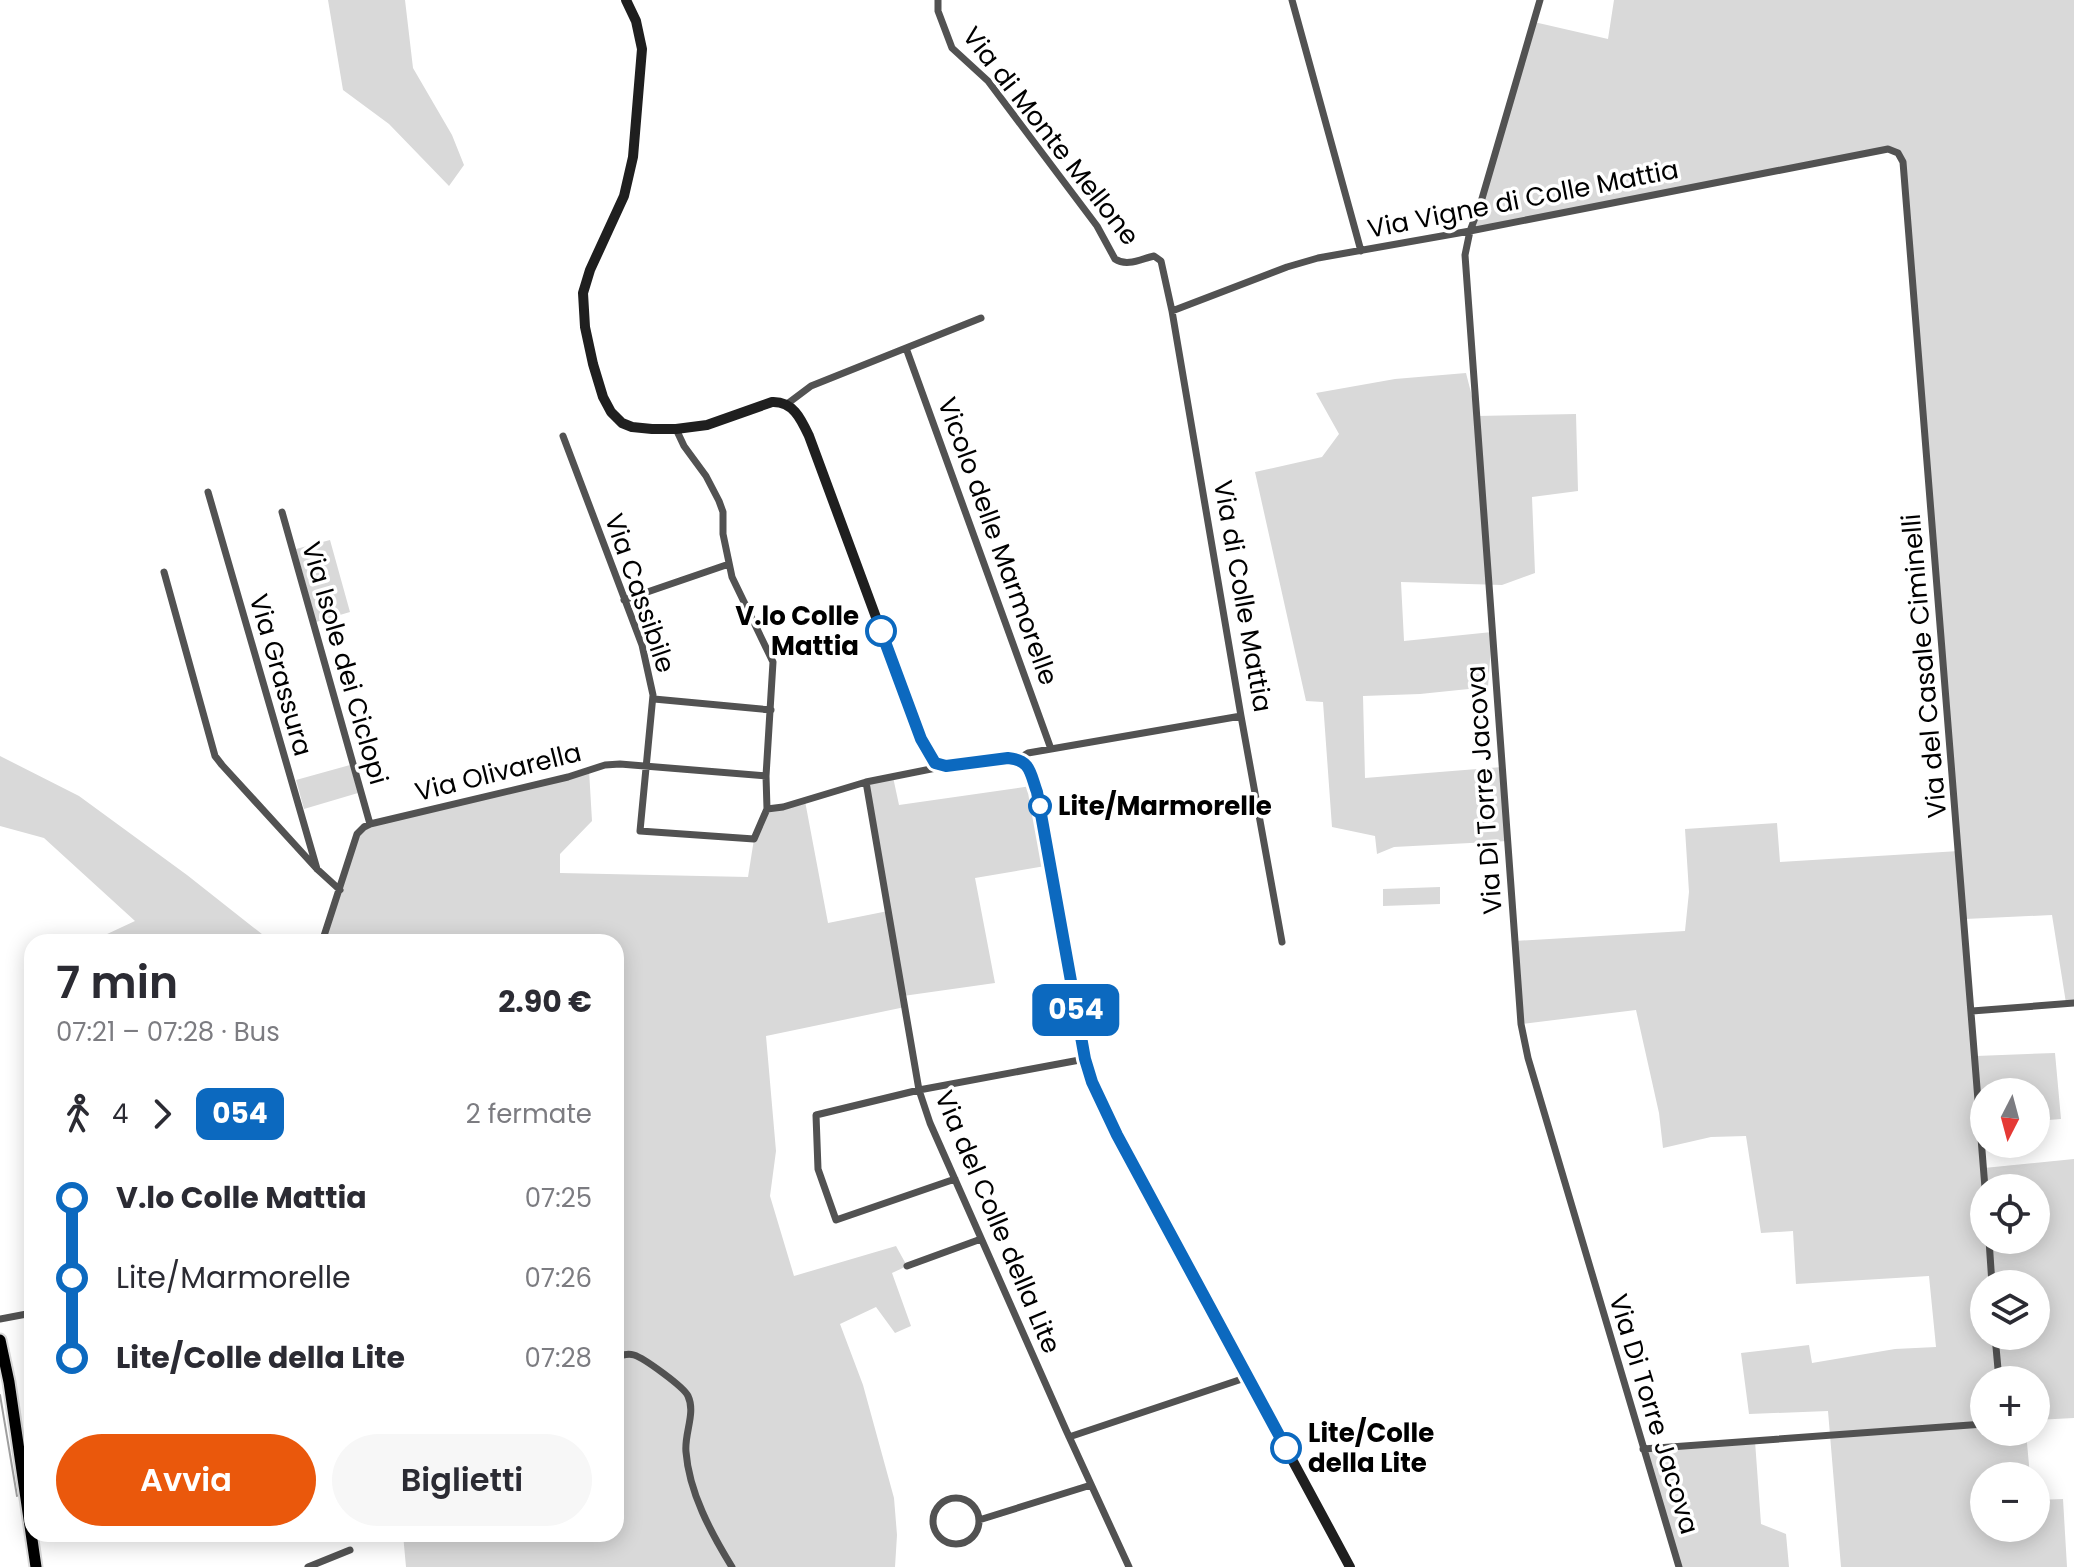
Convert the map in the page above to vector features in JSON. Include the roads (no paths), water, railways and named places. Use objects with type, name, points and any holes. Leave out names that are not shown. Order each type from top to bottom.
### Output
[{"type":"main road","points":[[0,1340],[24,1483]]},
{"type":"main road","points":[[33,1542],[36,1567]]},
{"type":"street","points":[[626,0],[636,21],[642,49],[633,157],[624,196],[585,285],[583,299],[596,375],[606,405],[622,423],[632,427],[676,429],[713,423],[772,402],[787,404],[796,412],[807,431],[921,739],[935,763],[940,765]]},
{"type":"street","name":"Via di Monte Mellone","points":[[938,0],[937,9],[952,48],[988,81],[1097,226],[1113,256],[1124,263],[1158,257]]},
{"type":"street","points":[[1292,0],[1361,251]]},
{"type":"street","name":"Via Di Torre Jacova","points":[[1540,0],[1465,255],[1521,1024],[1537,1089],[1679,1567]]},
{"type":"street","name":"Via Vigne di Colle Mattia","points":[[1172,311],[1297,263],[1888,149]]},
{"type":"street","name":"Via del Casale Ciminelli","points":[[1888,149],[1898,153],[1903,162],[1984,1174]]},
{"type":"street","name":"Via di Colle Mattia","points":[[1158,257],[1172,311],[1282,942]]},
{"type":"street","points":[[787,404],[811,386],[981,318]]},
{"type":"street","name":"Vicolo delle Marmorelle","points":[[906,348],[1051,749]]},
{"type":"street","points":[[676,429],[719,501],[732,577],[772,658],[767,809],[940,765],[1000,758],[1018,759],[1027,764],[1037,792],[1085,1059],[1092,1082],[1117,1135],[1350,1567]]},
{"type":"street","name":"Via Cassibile","points":[[563,436],[642,645],[654,699],[640,831],[754,839],[767,809]]},
{"type":"street","name":"Via Grassura","points":[[208,492],[317,869]]},
{"type":"street","name":"Via Isole dei Ciclopi","points":[[282,512],[370,824]]},
{"type":"street","points":[[624,600],[729,564]]},
{"type":"street","points":[[164,572],[215,756],[317,869],[340,890]]},
{"type":"street","points":[[654,699],[771,710]]},
{"type":"street","points":[[1018,759],[1028,753],[1241,716]]},
{"type":"street","name":"Via Olivarella","points":[[370,824],[568,777],[605,765],[766,776]]},
{"type":"street","name":"Via del Colle della Lite","points":[[866,782],[919,1090],[930,1123],[1129,1567]]},
{"type":"street","points":[[325,934],[357,834],[370,824]]},
{"type":"street","points":[[1972,1011],[2074,1003]]},
{"type":"street","points":[[955,1179],[836,1220],[818,1169],[816,1115],[919,1090],[1085,1059]]},
{"type":"street","points":[[907,1266],[981,1239]]},
{"type":"street","points":[[0,1319],[24,1314]]},
{"type":"street","points":[[624,1356],[639,1357],[687,1394],[690,1407],[686,1438],[688,1464],[706,1519],[732,1567]]},
{"type":"street","points":[[1069,1437],[1248,1377]]},
{"type":"street","points":[[1643,1449],[1970,1425]]},
{"type":"street","points":[[19,1451],[24,1450]]},
{"type":"street","points":[[979,1520],[1091,1485]]},
{"type":"street","points":[[953,1499],[967,1501],[973,1506],[979,1520],[976,1533],[959,1544],[945,1542],[933,1525],[935,1511],[953,1499]]},
{"type":"street","points":[[308,1567],[350,1550]]},
{"type":"waterway","points":[[0,1395],[17,1496]]},
{"type":"place","name":"V.lo Colle Mattia","points":[[881,631]]},
{"type":"place","name":"Lite/Marmorelle","points":[[1040,806]]},
{"type":"place","name":"Lite/Colle della Lite","points":[[1286,1448]]}]
